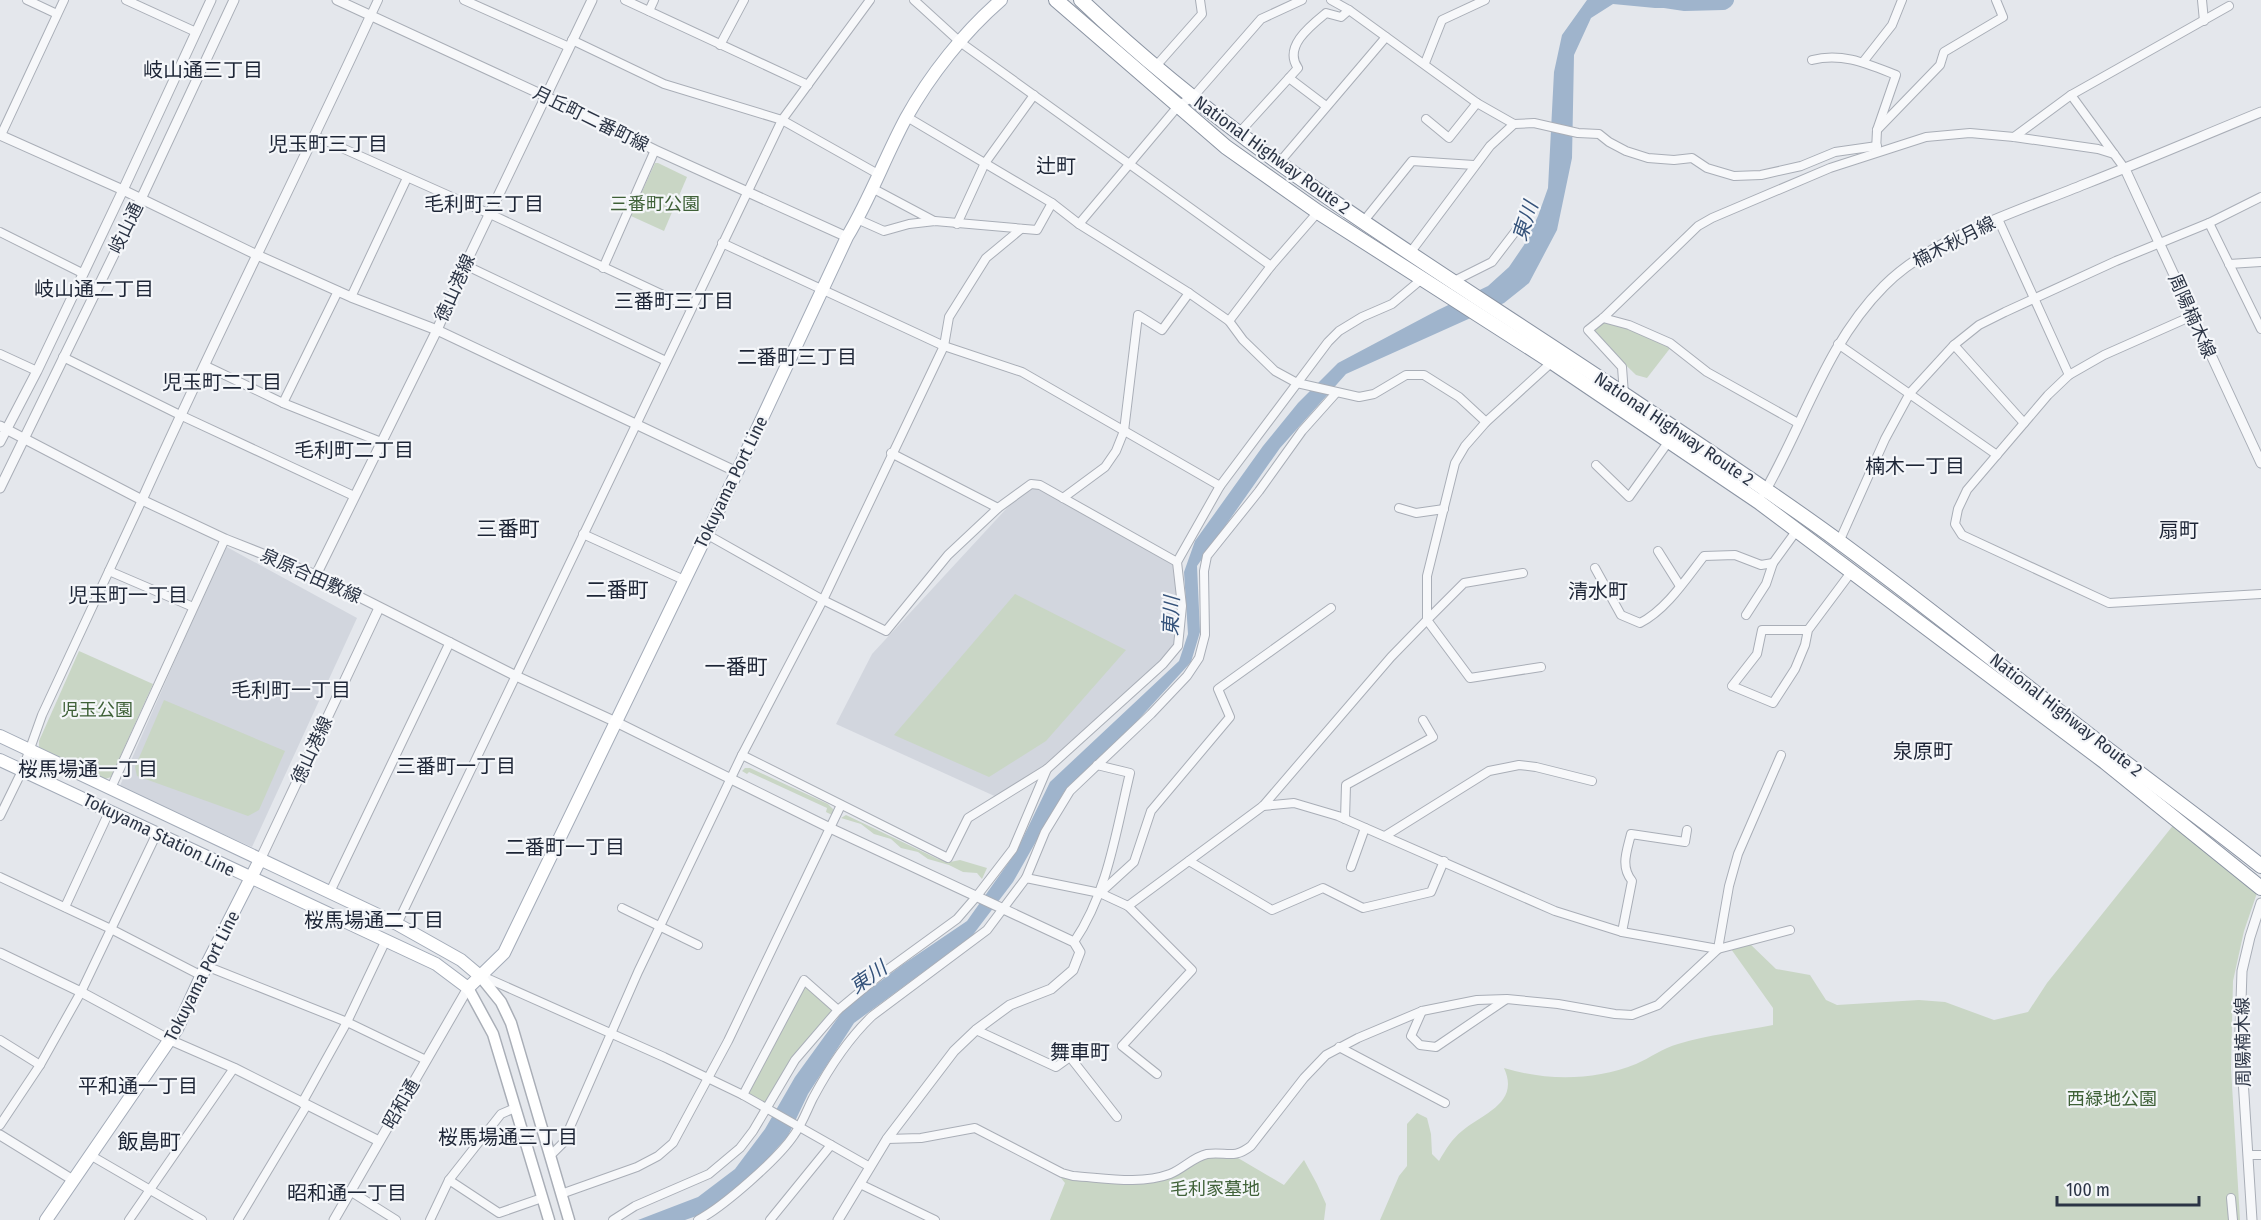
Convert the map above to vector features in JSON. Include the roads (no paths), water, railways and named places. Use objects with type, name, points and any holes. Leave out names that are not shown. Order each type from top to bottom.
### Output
[{"type":"highway","name":"National Highway Route 2","points":[[1056,0],[1226,147],[1318,213],[1442,292],[1509,327],[1624,394],[1762,496],[1797,530],[2105,762],[2261,888]]},
{"type":"highway","name":"National Highway Route 2","points":[[1081,0],[1193,97],[1278,164],[1454,283],[1552,362],[1669,441],[1839,542],[2261,866]]},
{"type":"main road","name":"Tokuyama Port Line","points":[[468,988],[504,953],[823,290],[846,237],[907,117],[924,89],[960,42],[1001,0]]},
{"type":"main road","name":"Tokuyama Station Line","points":[[0,736],[260,860]]},
{"type":"main road","name":"Tokuyama Station Line","points":[[0,760],[252,879]]},
{"type":"main road","name":"Tokuyama Port Line","points":[[46,1220],[177,1029],[260,860]]},
{"type":"main road","points":[[260,860],[397,924],[460,960],[480,976],[501,1002],[511,1023],[569,1220]]},
{"type":"main road","points":[[252,879],[436,964],[468,988],[493,1034],[549,1220]]},
{"type":"street","points":[[27,0],[57,14]]},
{"type":"street","points":[[64,0],[0,135],[351,297],[437,330],[736,472]]},
{"type":"street","points":[[126,0],[196,32]]},
{"type":"street","name":"岐山通","points":[[0,442],[3,428],[37,371],[211,0]]},
{"type":"street","name":"岐山通","points":[[0,488],[141,199],[234,0]]},
{"type":"street","name":"月丘町二番町線","points":[[337,0],[846,237]]},
{"type":"street","points":[[0,816],[22,771],[42,715],[180,415],[206,366],[378,0]]},
{"type":"street","points":[[464,0],[664,84],[782,120],[878,174]]},
{"type":"street","name":"徳山港線","points":[[316,575],[437,330],[465,265],[592,0]]},
{"type":"street","points":[[625,0],[808,85]]},
{"type":"street","points":[[649,11],[654,0]]},
{"type":"street","points":[[720,45],[744,0]]},
{"type":"street","points":[[397,924],[782,120],[870,0]]},
{"type":"street","points":[[914,0],[960,42],[1271,266]]},
{"type":"street","points":[[1156,66],[1202,14],[1200,0]]},
{"type":"street","points":[[1079,224],[1179,105],[1193,97],[1261,19],[1302,0]]},
{"type":"street","points":[[1331,0],[1425,63],[1477,103],[1514,124],[1534,123],[1578,134],[1599,134],[1626,151],[1648,158],[1674,160],[1692,158],[1707,168],[1734,177],[1761,175],[1801,166],[1835,152],[1876,149]]},
{"type":"street","points":[[1425,63],[1442,20],[1485,0]]},
{"type":"street","points":[[1863,62],[1892,25],[1902,0]]},
{"type":"street","points":[[1876,130],[1940,65],[1944,52],[2003,17],[1996,0]]},
{"type":"street","points":[[2202,0],[2204,21]]},
{"type":"street","points":[[2014,137],[2071,95],[2229,6]]},
{"type":"street","points":[[1239,134],[1298,68],[1293,62],[1293,53],[1296,44],[1309,27],[1326,13],[1341,17],[1349,10]]},
{"type":"street","points":[[1278,164],[1386,37]]},
{"type":"street","points":[[1812,60],[1825,56],[1843,57],[1896,75],[1876,130],[1876,149]]},
{"type":"street","points":[[1289,78],[1326,106]]},
{"type":"street","points":[[957,224],[985,163],[1034,95]]},
{"type":"street","points":[[2071,95],[2125,169]]},
{"type":"street","points":[[1426,119],[1449,138],[1477,103]]},
{"type":"street","name":"楠木秋月線","points":[[1762,496],[1838,344],[1884,286],[1906,267],[1939,246],[1998,219],[2261,112]]},
{"type":"street","points":[[907,117],[1052,203],[1079,224],[1189,293],[1229,321],[1243,340],[1275,371],[1296,383],[1359,397],[1374,394],[1406,375],[1424,375],[1459,397],[1486,422]]},
{"type":"street","points":[[1410,253],[1474,165],[1490,146],[1514,124]]},
{"type":"street","points":[[1624,394],[1622,367],[1588,330],[1698,226],[1776,190],[1876,149],[1926,137],[1970,134],[2014,137],[2098,148],[2114,154]]},
{"type":"street","points":[[315,136],[490,214],[691,308]]},
{"type":"street","points":[[603,268],[655,150]]},
{"type":"street","points":[[1363,222],[1412,161],[1474,165]]},
{"type":"street","name":"周陽楠木線","points":[[2125,169],[2261,463]]},
{"type":"street","points":[[351,297],[407,178]]},
{"type":"street","points":[[872,188],[935,221]]},
{"type":"street","points":[[1839,542],[1885,439],[1910,393],[1954,345],[1979,326],[2116,261],[2208,223],[2261,197]]},
{"type":"street","points":[[857,219],[884,231],[909,224],[935,221],[1037,230],[1052,203]]},
{"type":"street","points":[[1229,321],[1271,266],[1318,213]]},
{"type":"street","points":[[1998,219],[2070,375]]},
{"type":"street","points":[[2208,223],[2261,329]]},
{"type":"street","points":[[550,1156],[563,1143],[610,1033],[730,779],[823,600],[891,453],[944,346],[949,316],[986,258],[1021,228]]},
{"type":"street","points":[[742,755],[948,858],[968,818],[1047,769],[1163,664],[1178,646],[1182,606],[1177,562],[1220,486],[1328,342],[1362,317],[1392,304],[1421,278],[1454,283],[1492,262],[1518,228]]},
{"type":"street","points":[[0,232],[82,273]]},
{"type":"street","points":[[722,243],[944,346],[1022,372],[1220,486]]},
{"type":"street","points":[[2229,264],[2261,262]]},
{"type":"street","points":[[465,265],[666,361]]},
{"type":"street","points":[[283,403],[338,291]]},
{"type":"street","points":[[1063,498],[1105,467],[1116,451],[1124,431],[1138,315],[1162,330],[1189,293]]},
{"type":"street","points":[[2192,316],[2104,355],[2070,375],[2048,395],[1967,490],[1958,508],[1955,524],[1962,535],[2109,603],[2261,594]]},
{"type":"street","points":[[1603,318],[1629,325],[1670,343],[1707,372],[1798,423]]},
{"type":"street","points":[[1838,344],[1997,455]]},
{"type":"street","points":[[1954,345],[2024,423]]},
{"type":"street","points":[[0,354],[37,371]]},
{"type":"street","points":[[63,357],[180,415],[354,496]]},
{"type":"street","points":[[1541,667],[1470,678],[1427,620],[1427,576],[1455,463],[1465,446],[1486,422],[1552,362]]},
{"type":"street","points":[[206,366],[283,403],[381,442]]},
{"type":"street","points":[[698,1220],[711,1214],[728,1200],[794,1136],[814,1096],[856,1031],[880,1010],[987,930],[1026,878],[1045,832],[1070,791],[1175,690],[1193,667],[1205,635],[1204,572],[1207,556],[1259,491],[1302,431],[1336,393]]},
{"type":"street","name":"泉原合田敷線","points":[[3,428],[142,500],[225,539],[316,575],[516,676],[616,722],[830,828],[1074,942]]},
{"type":"street","points":[[1596,465],[1629,497],[1669,441]]},
{"type":"street","points":[[891,453],[998,508]]},
{"type":"street","points":[[706,534],[823,600],[886,631],[948,555],[998,508],[1031,484],[1040,484],[1177,562]]},
{"type":"street","points":[[1399,508],[1416,513],[1444,509]]},
{"type":"street","points":[[1746,615],[1766,584],[1773,563],[1797,530]]},
{"type":"street","points":[[583,534],[684,580]]},
{"type":"street","points":[[111,788],[225,539]]},
{"type":"street","points":[[1658,551],[1680,586]]},
{"type":"street","points":[[1595,568],[1621,615],[1640,623],[1649,618],[1680,586],[1704,556],[1735,555],[1761,565],[1773,563]]},
{"type":"street","points":[[109,571],[193,607]]},
{"type":"street","points":[[1808,630],[1762,630],[1757,654],[1732,686],[1773,703],[1796,669],[1808,630],[1852,571]]},
{"type":"street","points":[[1128,906],[1263,806],[1391,657],[1464,583],[1524,573]]},
{"type":"street","name":"徳山港線","points":[[260,860],[379,608]]},
{"type":"street","points":[[1100,893],[1134,862],[1151,811],[1230,717],[1218,689],[1331,608]]},
{"type":"street","points":[[330,892],[450,642]]},
{"type":"street","points":[[1345,819],[1346,785],[1432,737],[1423,720]]},
{"type":"street","points":[[886,1139],[921,1138],[975,1128],[1062,1173],[1073,1176],[1148,1180],[1173,1173],[1208,1154],[1241,1153],[1251,1146],[1304,1078],[1326,1055],[1339,1047],[1422,1011],[1468,1002],[1507,999],[1632,1015],[1658,1005],[1718,949],[1729,886],[1738,854],[1782,755]]},
{"type":"street","points":[[838,1220],[886,1139],[954,1051],[976,1030],[1010,1005],[1051,989],[1074,970],[1080,952],[1074,942],[1087,923],[1100,893],[1130,773],[1097,765]]},
{"type":"street","points":[[1385,836],[1489,771],[1519,765],[1592,781]]},
{"type":"street","points":[[613,1220],[635,1206],[709,1174],[740,1148],[795,1060],[838,1010],[880,975],[957,919],[976,897],[1013,849],[1047,769]]},
{"type":"street","points":[[1263,806],[1294,803],[1345,819],[1555,911],[1622,932],[1718,949],[1790,930]]},
{"type":"street","points":[[561,1194],[637,1167],[658,1156],[673,1143],[708,1079],[841,805]]},
{"type":"street","points":[[65,907],[110,810]]},
{"type":"street","points":[[1351,867],[1365,828]]},
{"type":"street","points":[[1622,932],[1632,881],[1624,864],[1631,834],[1686,842],[1687,830]]},
{"type":"street","points":[[0,1125],[40,1065],[81,992],[157,833]]},
{"type":"street","points":[[1189,861],[1272,910],[1323,888],[1363,908],[1431,892],[1444,861]]},
{"type":"street","points":[[0,877],[204,971],[347,1022],[426,1060]]},
{"type":"street","points":[[1026,878],[1100,893],[1128,906],[1192,970],[1122,1046],[1157,1074]]},
{"type":"street","name":"周陽楠木線","points":[[2252,1220],[2240,1032],[2242,971],[2261,903]]},
{"type":"street","points":[[622,908],[698,945]]},
{"type":"street","points":[[238,1220],[305,1104],[386,940]]},
{"type":"street","points":[[0,953],[81,992],[170,1040],[234,1068],[379,1142]]},
{"type":"street","points":[[480,976],[743,1095],[870,1167]]},
{"type":"street","points":[[743,1095],[804,980],[838,1010]]},
{"type":"street","name":"昭和通","points":[[334,1220],[468,988]]},
{"type":"street","points":[[1422,1011],[1411,1036],[1420,1045],[1436,1047],[1507,999]]},
{"type":"street","points":[[976,1030],[1056,1067],[1070,1057],[1118,1117]]},
{"type":"street","points":[[0,1040],[40,1065]]},
{"type":"street","points":[[1339,1047],[1445,1103]]},
{"type":"street","points":[[129,1220],[234,1068]]},
{"type":"street","points":[[430,1220],[449,1180],[501,1114],[515,1108]]},
{"type":"street","points":[[0,1135],[73,1180]]},
{"type":"street","points":[[770,1220],[831,1144]]},
{"type":"street","points":[[90,1155],[202,1220]]},
{"type":"street","points":[[2249,1155],[2261,1155]]},
{"type":"street","points":[[449,1180],[499,1213],[542,1198]]},
{"type":"street","points":[[860,1184],[935,1220]]},
{"type":"street","points":[[350,1191],[396,1220]]},
{"type":"street","points":[[2231,1198],[2233,1220]]},
{"type":"water","points":[[1587,0],[1723,2],[1685,8],[1613,4],[1591,18],[1574,55],[1572,158],[1557,230],[1529,283],[1504,303],[1346,374],[1280,448],[1197,566],[1200,632],[1191,662],[1128,731],[1064,792],[1013,882],[972,936],[854,1023],[808,1094],[788,1136],[745,1184],[705,1213],[685,1220],[638,1220],[698,1197],[735,1169],[765,1129],[795,1077],[845,1008],[902,965],[967,921],[1016,852],[1050,782],[1179,661],[1188,634],[1184,572],[1195,541],[1263,446],[1298,403],[1338,363],[1488,286],[1509,267],[1524,245],[1548,188],[1554,72],[1562,35]]},
{"type":"waterway","name":"東川","points":[[1665,0],[1685,3],[1726,0]]},
{"type":"district","name":"岐山通三丁目","points":[[203,70]]},
{"type":"district","name":"児玉町三丁目","points":[[328,144]]},
{"type":"district","name":"辻町","points":[[1056,166]]},
{"type":"district","name":"毛利町三丁目","points":[[484,204]]},
{"type":"district","name":"岐山通二丁目","points":[[94,289]]},
{"type":"district","name":"三番町三丁目","points":[[674,301]]},
{"type":"district","name":"二番町三丁目","points":[[797,357]]},
{"type":"district","name":"児玉町二丁目","points":[[222,382]]},
{"type":"district","name":"毛利町二丁目","points":[[354,450]]},
{"type":"district","name":"楠木一丁目","points":[[1915,466]]},
{"type":"district","name":"三番町","points":[[508,529]]},
{"type":"district","name":"扇町","points":[[2179,530]]},
{"type":"district","name":"二番町","points":[[617,590]]},
{"type":"district","name":"清水町","points":[[1598,591]]},
{"type":"district","name":"児玉町一丁目","points":[[128,595]]},
{"type":"district","name":"一番町","points":[[736,667]]},
{"type":"district","name":"毛利町一丁目","points":[[291,690]]},
{"type":"district","name":"泉原町","points":[[1923,751]]},
{"type":"district","name":"三番町一丁目","points":[[456,766]]},
{"type":"district","name":"桜馬場通一丁目","points":[[88,769]]},
{"type":"district","name":"二番町一丁目","points":[[565,847]]},
{"type":"district","name":"桜馬場通二丁目","points":[[374,920]]},
{"type":"district","name":"舞車町","points":[[1080,1052]]},
{"type":"district","name":"平和通一丁目","points":[[138,1086]]},
{"type":"district","name":"桜馬場通三丁目","points":[[508,1137]]},
{"type":"district","name":"飯島町","points":[[149,1142]]},
{"type":"district","name":"昭和通一丁目","points":[[347,1193]]},
{"type":"park label","name":"三番町公園","points":[[655,204]]},
{"type":"park label","name":"児玉公園","points":[[97,710]]},
{"type":"park label","name":"西緑地公園","points":[[2112,1099]]},
{"type":"park label","name":"毛利家墓地","points":[[1215,1189]]}]
